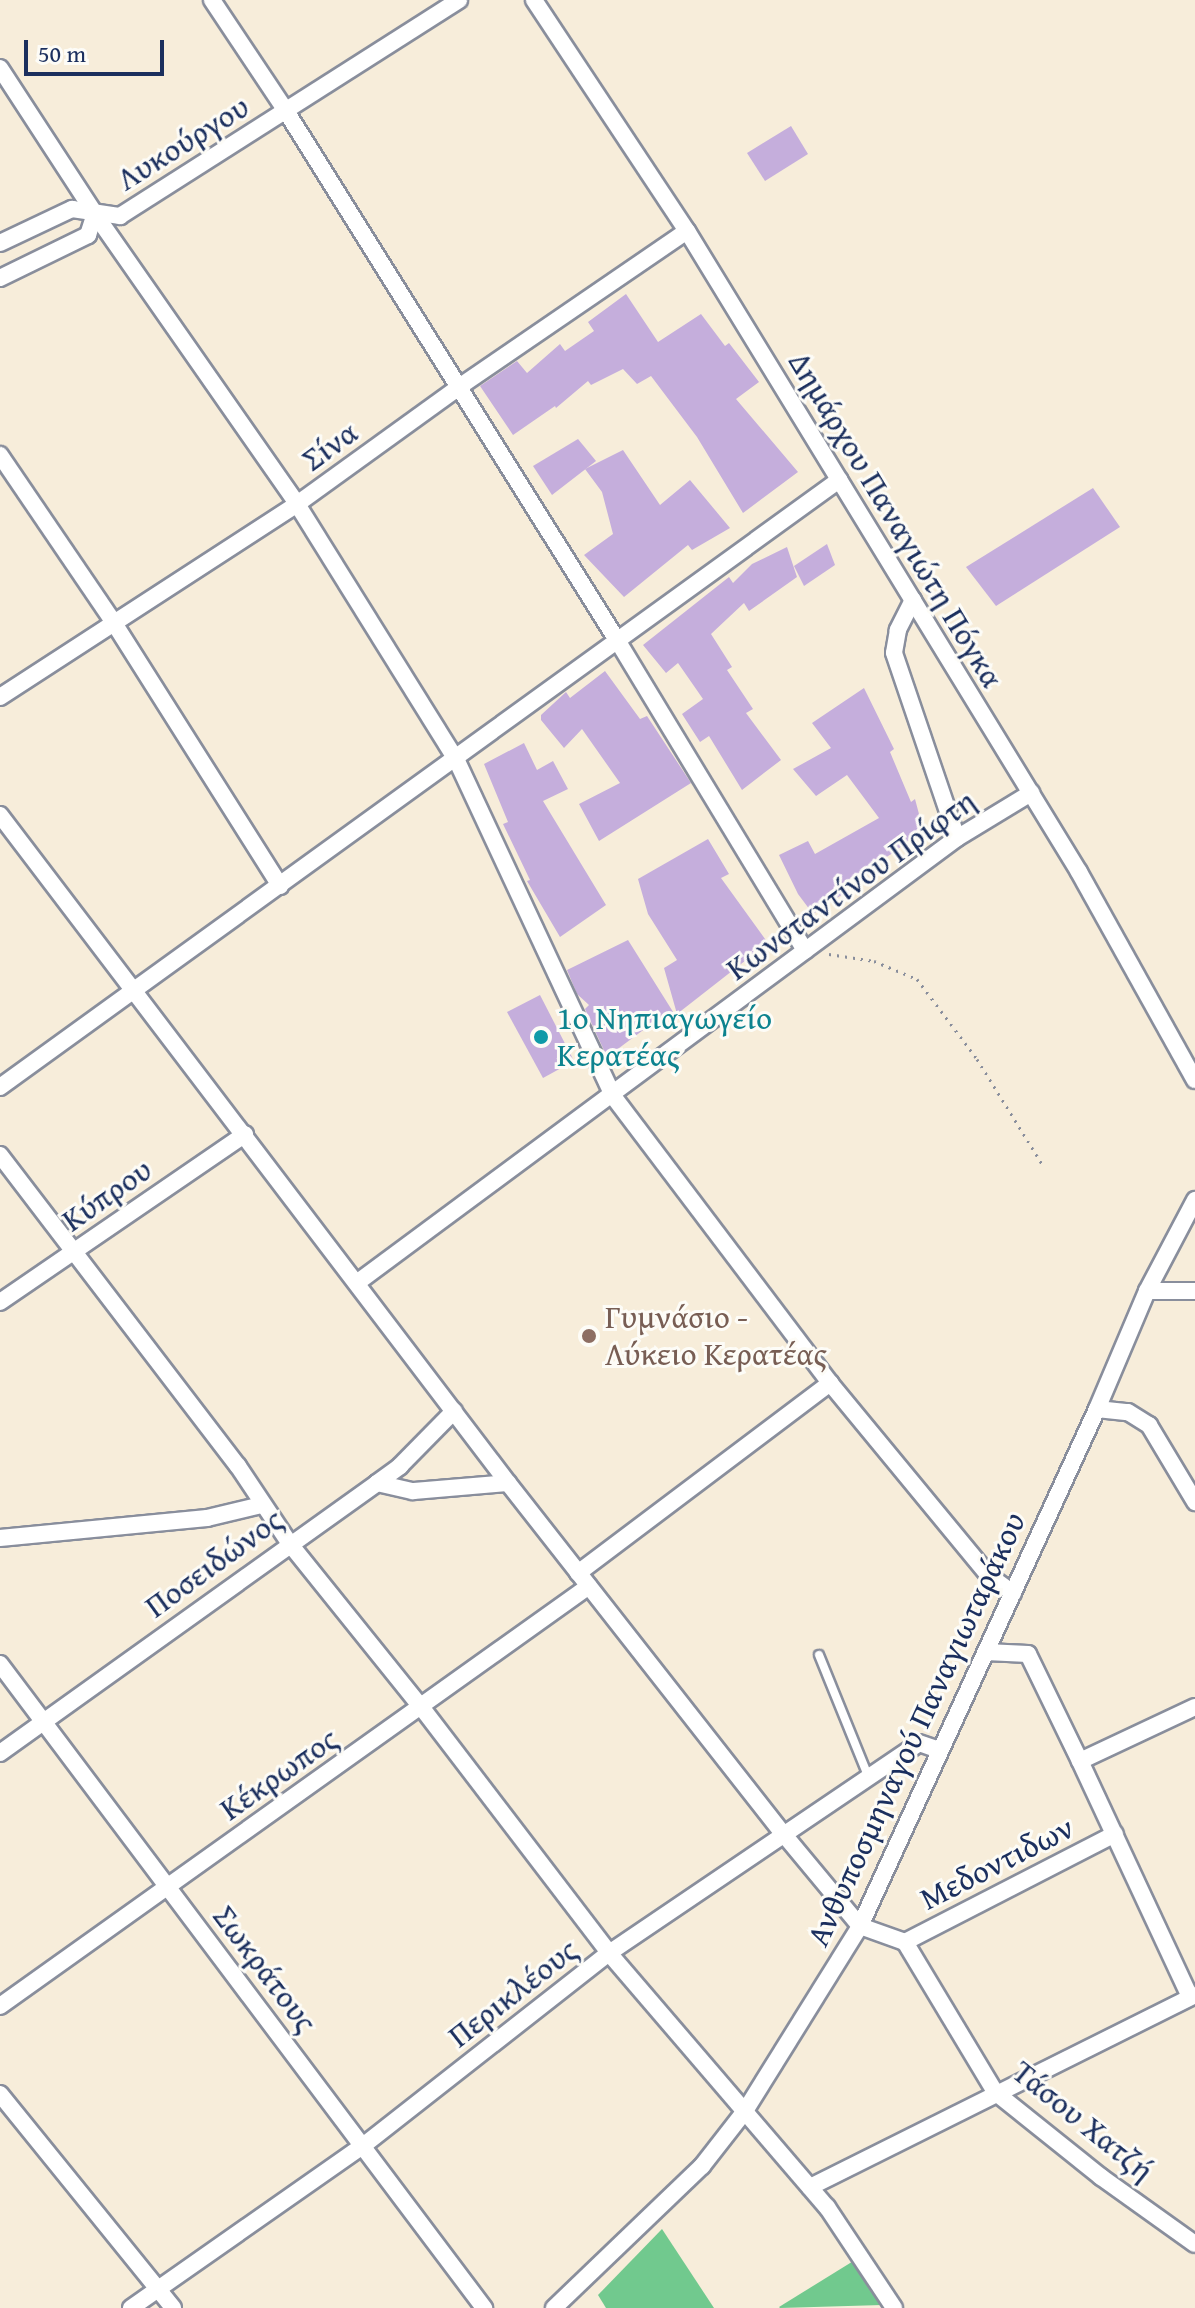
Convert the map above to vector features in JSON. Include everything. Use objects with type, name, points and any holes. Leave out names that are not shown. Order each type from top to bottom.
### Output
[{"type":"street","points":[[212,0],[286,111],[617,640],[805,951]]},
{"type":"street","name":"Λυκούργου","points":[[0,243],[72,209],[120,216],[459,0]]},
{"type":"street","name":"Δημάρχου Παναγιώτη Πόγκα","points":[[534,0],[687,231],[913,600],[1031,793],[1195,1080]]},
{"type":"street","points":[[0,68],[95,214],[297,504],[456,759],[613,1096],[830,1383],[988,1575],[1013,1593]]},
{"type":"street","name":"Λυκούργου","points":[[0,278],[88,235],[95,214]]},
{"type":"street","name":"Σίνα","points":[[0,697],[297,504],[459,387],[687,231]]},
{"type":"street","points":[[0,455],[114,623],[280,886]]},
{"type":"street","points":[[0,1087],[839,480]]},
{"type":"street","points":[[913,600],[898,630],[894,653],[957,838]]},
{"type":"street","name":"Κωνσταντίνου Πρίφτη","points":[[358,1282],[613,1096],[957,838],[1031,793]]},
{"type":"street","points":[[0,815],[508,1483],[786,1837],[860,1926],[905,1942]]},
{"type":"street","name":"Κύπρου","points":[[0,1302],[245,1134]]},
{"type":"street","points":[[0,1155],[238,1466],[261,1505],[290,1544],[422,1708],[609,1953],[810,2187],[892,2307]]},
{"type":"street","name":"Ανθυποσμηναγού Παναγιωταράκου","points":[[554,2308],[702,2166],[745,2111],[860,1926],[1097,1409],[1147,1291],[1195,1200]]},
{"type":"street","points":[[1147,1291],[1195,1291]]},
{"type":"street","name":"Κέκρωπος","points":[[0,2006],[422,1708],[830,1383]]},
{"type":"street","points":[[1097,1409],[1128,1412],[1149,1425],[1195,1502]]},
{"type":"street","name":"Ποσειδώνος","points":[[0,1753],[400,1466],[454,1411]]},
{"type":"street","points":[[377,1483],[413,1491],[508,1483]]},
{"type":"street","points":[[0,1538],[207,1518],[261,1505]]},
{"type":"street","points":[[810,2187],[1192,1996],[1028,1654],[986,1652]]},
{"type":"street","name":"Σωκράτους","points":[[0,1664],[484,2308]]},
{"type":"street","points":[[1080,1761],[1195,1707]]},
{"type":"street","name":"Περικλέους","points":[[131,2308],[364,2145],[609,1953],[786,1837],[919,1743],[939,1750]]},
{"type":"street","name":"Μεδοντιδων","points":[[905,1942],[1115,1834]]},
{"type":"street","name":"Τάσου Χατζή","points":[[905,1942],[995,2092],[1101,2177],[1195,2244]]},
{"type":"street","points":[[0,2094],[173,2308]]},
{"type":"lane","points":[[819,1655],[869,1779]]},
{"type":"path","points":[[805,951],[874,961],[917,979],[977,1059],[1044,1167]]},
{"type":"green space","points":[[662,2229],[714,2308],[606,2308],[598,2295]]},
{"type":"green space","points":[[855,2260],[882,2305],[779,2307]]},
{"type":"building","points":[[791,126],[808,154],[765,181],[747,153]]},
{"type":"building","points":[[626,294],[658,342],[701,314],[725,346],[729,343],[759,382],[736,399],[798,472],[743,513],[697,437],[651,376],[637,384],[623,369],[591,385],[588,381],[556,408],[513,435],[480,386],[517,361],[527,373],[560,344],[565,351],[594,331],[588,322]]},
{"type":"building","points":[[578,439],[596,461],[552,495],[533,466]]},
{"type":"building","points":[[623,450],[660,505],[690,480],[730,528],[692,550],[688,545],[624,597],[584,555],[613,534],[602,492],[585,469]]},
{"type":"building","points":[[1093,488],[1120,527],[996,606],[966,567]]},
{"type":"building","points":[[827,544],[835,565],[804,586],[794,566]]},
{"type":"building","points":[[787,547],[797,577],[749,611],[744,603],[711,634],[732,667],[727,670],[753,709],[746,713],[781,760],[742,790],[709,736],[700,742],[682,714],[703,699],[678,663],[666,673],[643,645],[729,577],[733,583],[752,564]]},
{"type":"building","points":[[605,671],[640,719],[647,716],[691,783],[599,841],[579,804],[620,783],[582,729],[564,748],[541,720],[541,715],[566,692],[570,698]]},
{"type":"building","points":[[864,688],[894,749],[890,752],[911,802],[915,799],[923,829],[893,853],[838,886],[843,894],[813,914],[798,894],[779,855],[808,841],[815,854],[879,818],[847,775],[816,796],[793,769],[831,748],[812,723]]},
{"type":"building","points":[[524,743],[537,770],[553,761],[568,789],[543,801],[606,905],[560,937],[527,881],[530,880],[503,824],[508,822],[484,764]]},
{"type":"building","points":[[708,839],[729,874],[721,878],[768,943],[677,1014],[664,968],[677,960],[648,914],[638,879]]},
{"type":"building","points":[[628,940],[675,1015],[654,1030],[650,1025],[607,1057],[585,1009],[589,1005],[577,994],[567,970]]},
{"type":"building","name":"1ο Νηπιαγωγείο Κερατέας","points":[[540,995],[574,1061],[543,1078],[507,1012]]},
{"type":"place","name":"1ο Νηπιαγωγείο Κερατέας","points":[[541,1037]]},
{"type":"place","name":"Γυμνάσιο - Λύκειο Κερατέας","points":[[589,1336]]}]
